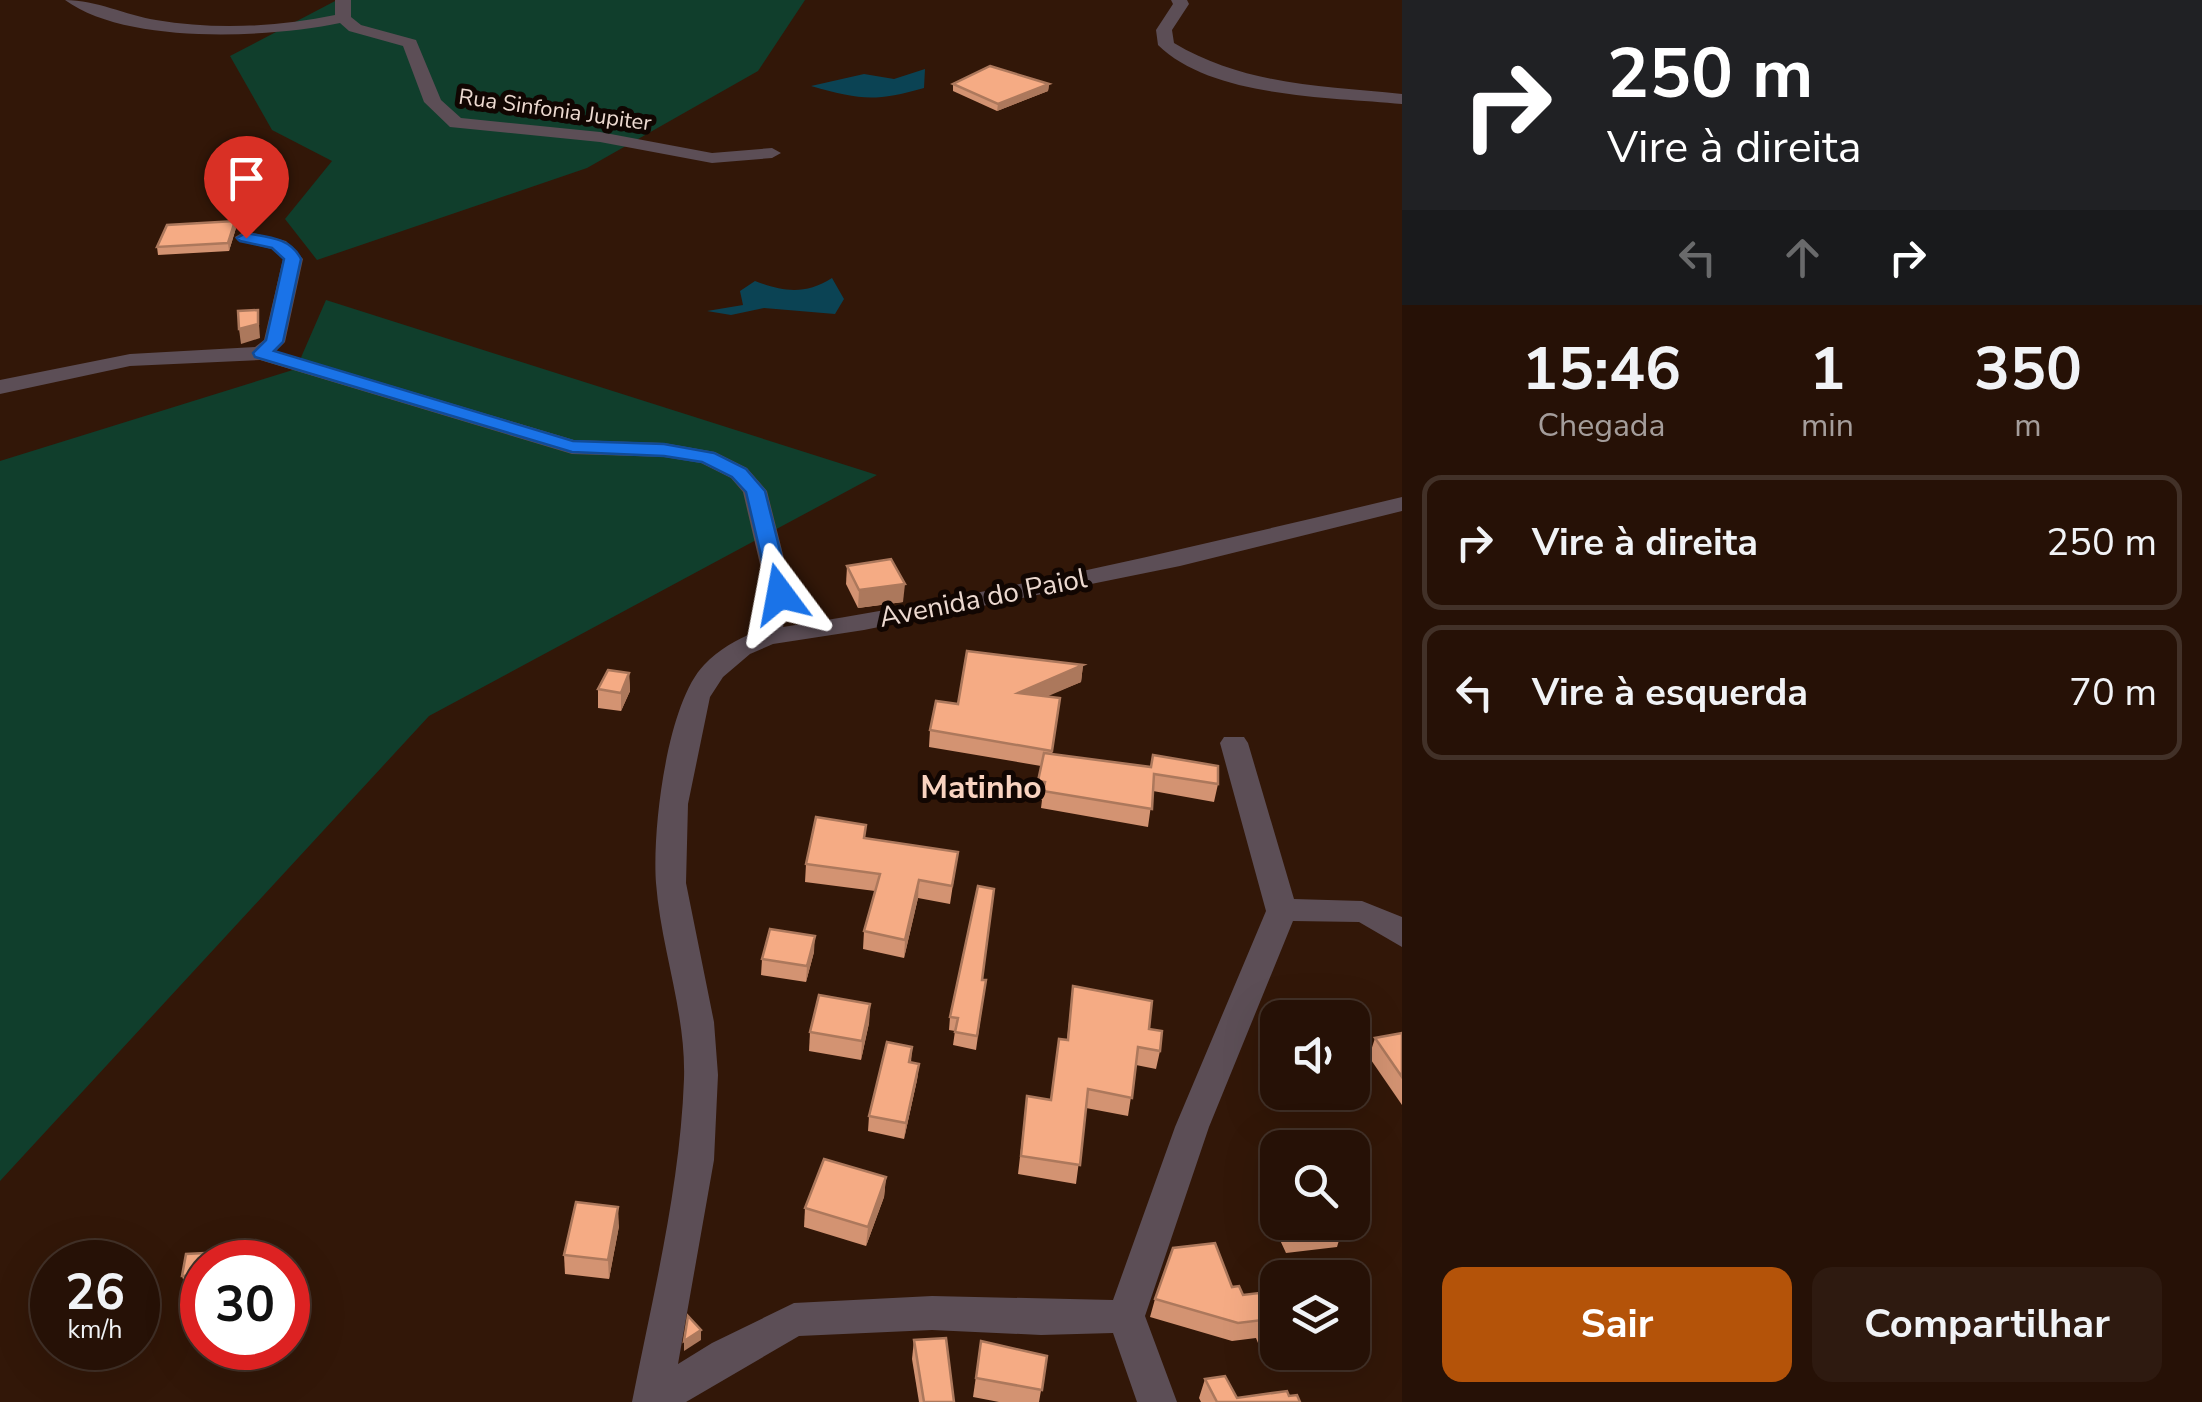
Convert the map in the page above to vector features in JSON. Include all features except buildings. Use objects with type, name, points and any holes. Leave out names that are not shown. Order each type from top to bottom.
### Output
[{"type":"street","points":[[72,0],[136,21],[268,28],[343,9]]},
{"type":"street","points":[[135,0],[136,21]]},
{"type":"street","points":[[1179,0],[1181,4],[1164,30],[1166,45],[1182,56],[1247,80],[1402,100]]},
{"type":"street","name":"Rua Sinfonia Jupiter","points":[[343,9],[355,28],[410,43],[433,102],[456,123],[600,137],[712,158],[772,153]]},
{"type":"street","points":[[246,238],[277,244],[292,259],[274,342],[262,353]]},
{"type":"street","points":[[0,387],[130,360],[262,353],[572,447],[708,457],[739,473],[756,491],[780,594],[767,638]]},
{"type":"street","name":"Avenida do Paiol","points":[[652,1402],[696,1160],[700,1075],[697,1022],[671,882],[673,804],[696,697],[713,671],[741,648],[767,638],[1180,558],[1402,504]]},
{"type":"street","points":[[1157,1402],[1126,1316],[1192,1126],[1282,910],[1234,743]]},
{"type":"street","points":[[1282,910],[1347,909],[1371,913],[1402,936]]},
{"type":"street","points":[[652,1402],[726,1355],[794,1320],[932,1313],[1042,1318],[1126,1316]]},
{"type":"green space","points":[[337,0],[805,0],[758,71],[587,168],[317,260],[285,219],[332,161],[272,130],[230,56]]},
{"type":"green space","points":[[326,300],[877,475],[429,716],[0,1181],[0,461],[296,369]]},
{"type":"water","points":[[925,69],[924,88],[892,96],[856,96],[811,86],[864,74],[894,79]]},
{"type":"water","points":[[832,278],[844,299],[835,314],[764,308],[731,315],[707,311],[743,305],[740,291],[755,281],[794,290]]},
{"type":"district","name":"Matinho","points":[[981,787]]},
{"type":"route","points":[[246,238],[277,244],[292,259],[274,342],[262,353],[572,447],[664,450],[708,457],[739,473],[756,491],[780,594]]}]
